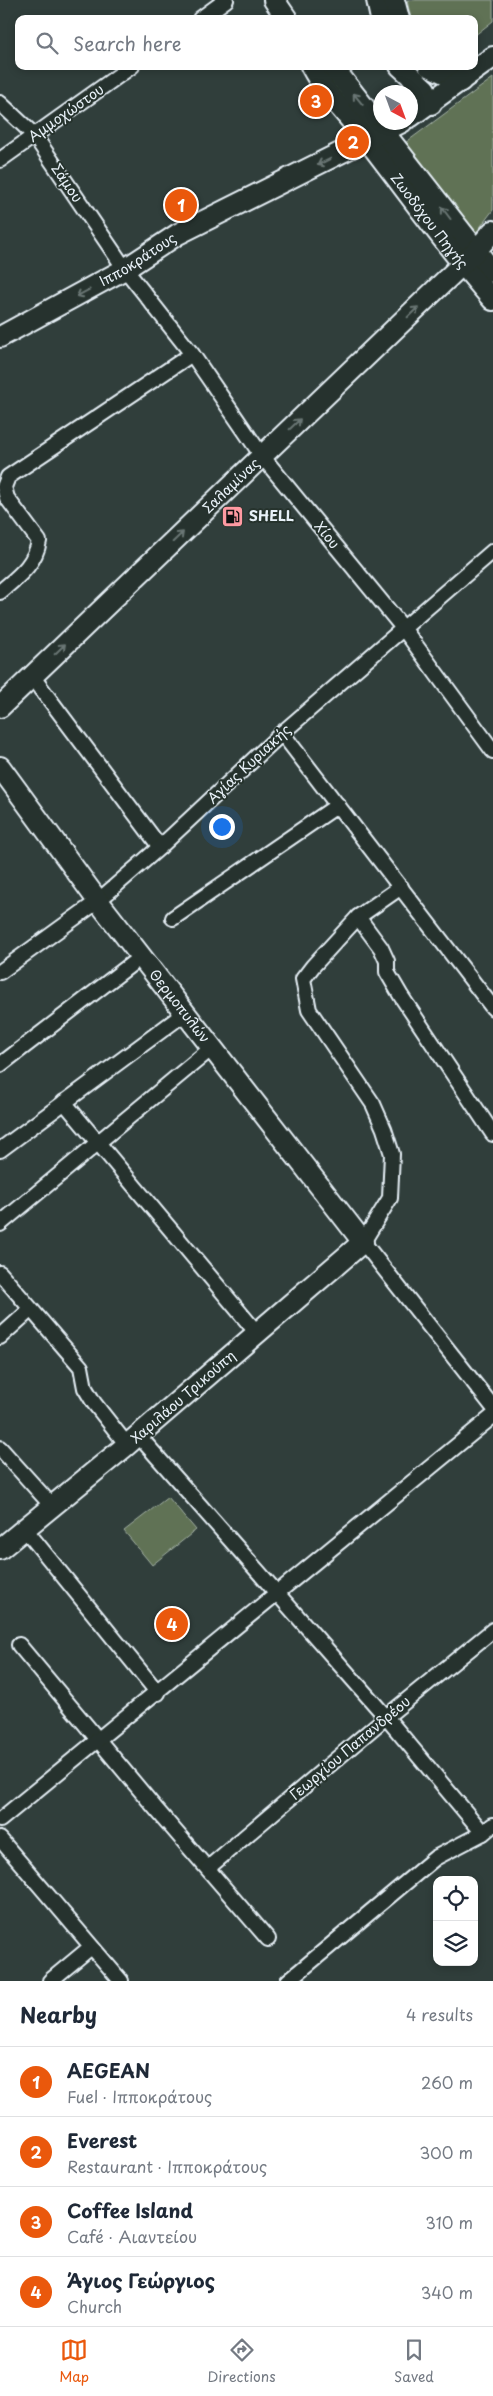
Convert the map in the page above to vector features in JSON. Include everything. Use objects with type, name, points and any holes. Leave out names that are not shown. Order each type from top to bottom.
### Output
[{"type":"main road","points":[[274,0],[284,15]]},
{"type":"main road","points":[[377,0],[381,15]]},
{"type":"main road","points":[[394,0],[398,15]]},
{"type":"main road","points":[[478,68],[493,56]]},
{"type":"main road","points":[[314,70],[320,83],[375,135]]},
{"type":"main road","points":[[334,70],[375,135]]},
{"type":"main road","points":[[404,70],[425,89],[430,104]]},
{"type":"main road","points":[[438,70],[461,81]]},
{"type":"main road","points":[[418,112],[475,70]]},
{"type":"main road","name":"Ιπποκράτους","points":[[0,337],[126,270],[178,234],[385,130]]},
{"type":"main road","name":"Ζωοδόχου Πηγής","points":[[375,135],[469,258],[493,300]]},
{"type":"main road","name":"Σαλαμίνας","points":[[0,707],[469,258],[493,231]]},
{"type":"main road","name":"Ζωοδόχου Πηγής","points":[[469,258],[493,272]]},
{"type":"main road","name":"Θερμοπυλών","points":[[0,767],[98,901],[363,1242]]},
{"type":"main road","name":"Χαριλάου Τρικούπη","points":[[0,1550],[133,1440],[363,1242]]},
{"type":"street","points":[[204,15],[219,2]]},
{"type":"street","name":"Αμμοχώστου","points":[[0,160],[126,70]]},
{"type":"street","name":"Σάμου","points":[[0,103],[34,135],[126,270]]},
{"type":"street","name":"Χίου","points":[[126,270],[192,354],[262,456],[403,628],[493,751]]},
{"type":"street","points":[[0,592],[30,565],[37,552],[39,541],[7,498],[4,487],[8,477],[192,354]]},
{"type":"street","name":"Αγίας Κυριακής","points":[[0,972],[98,901],[282,732],[493,550]]},
{"type":"street","points":[[32,676],[160,846]]},
{"type":"street","points":[[282,732],[493,1008]]},
{"type":"street","points":[[173,918],[338,805]]},
{"type":"street","points":[[401,887],[358,917],[313,966],[304,979],[309,1010],[373,1104],[392,1154],[390,1198],[363,1242],[493,1407]]},
{"type":"street","points":[[358,917],[381,948],[387,961],[388,972],[401,996],[493,1134]]},
{"type":"street","points":[[0,1065],[142,956]]},
{"type":"street","points":[[0,1150],[185,1013]]},
{"type":"street","points":[[0,1224],[213,1047]]},
{"type":"street","points":[[64,1102],[257,1333]]},
{"type":"street","points":[[0,1274],[81,1367],[86,1388],[94,1403],[133,1440],[277,1594],[488,1829],[435,1858],[288,1981]]},
{"type":"street","points":[[0,1337],[30,1310]]},
{"type":"street","points":[[0,1820],[493,1416]]},
{"type":"street","points":[[0,1448],[53,1507]]},
{"type":"street","points":[[25,1529],[158,1692]]},
{"type":"street","name":"Γεωργίου Παπανδρέου","points":[[208,1868],[386,1717],[493,1630]]},
{"type":"street","points":[[19,1645],[268,1939]]},
{"type":"street","points":[[0,1839],[121,1981]]},
{"type":"street","points":[[50,1981],[91,1947]]},
{"type":"green space","points":[[407,0],[493,0],[493,21],[478,33],[478,15],[410,15]]},
{"type":"green space","points":[[493,78],[493,210],[475,234],[401,146]]},
{"type":"green space","points":[[168,1497],[196,1530],[152,1565],[124,1531]]},
{"type":"place","name":"Coffee Island","points":[[316,101]]},
{"type":"place","name":"Everest","points":[[353,142]]},
{"type":"place","name":"AEGEAN","points":[[181,205]]},
{"type":"place","name":"SHELL","points":[[233,516]]},
{"type":"place","name":"Άγιος Γεώργιος","points":[[172,1624]]}]
